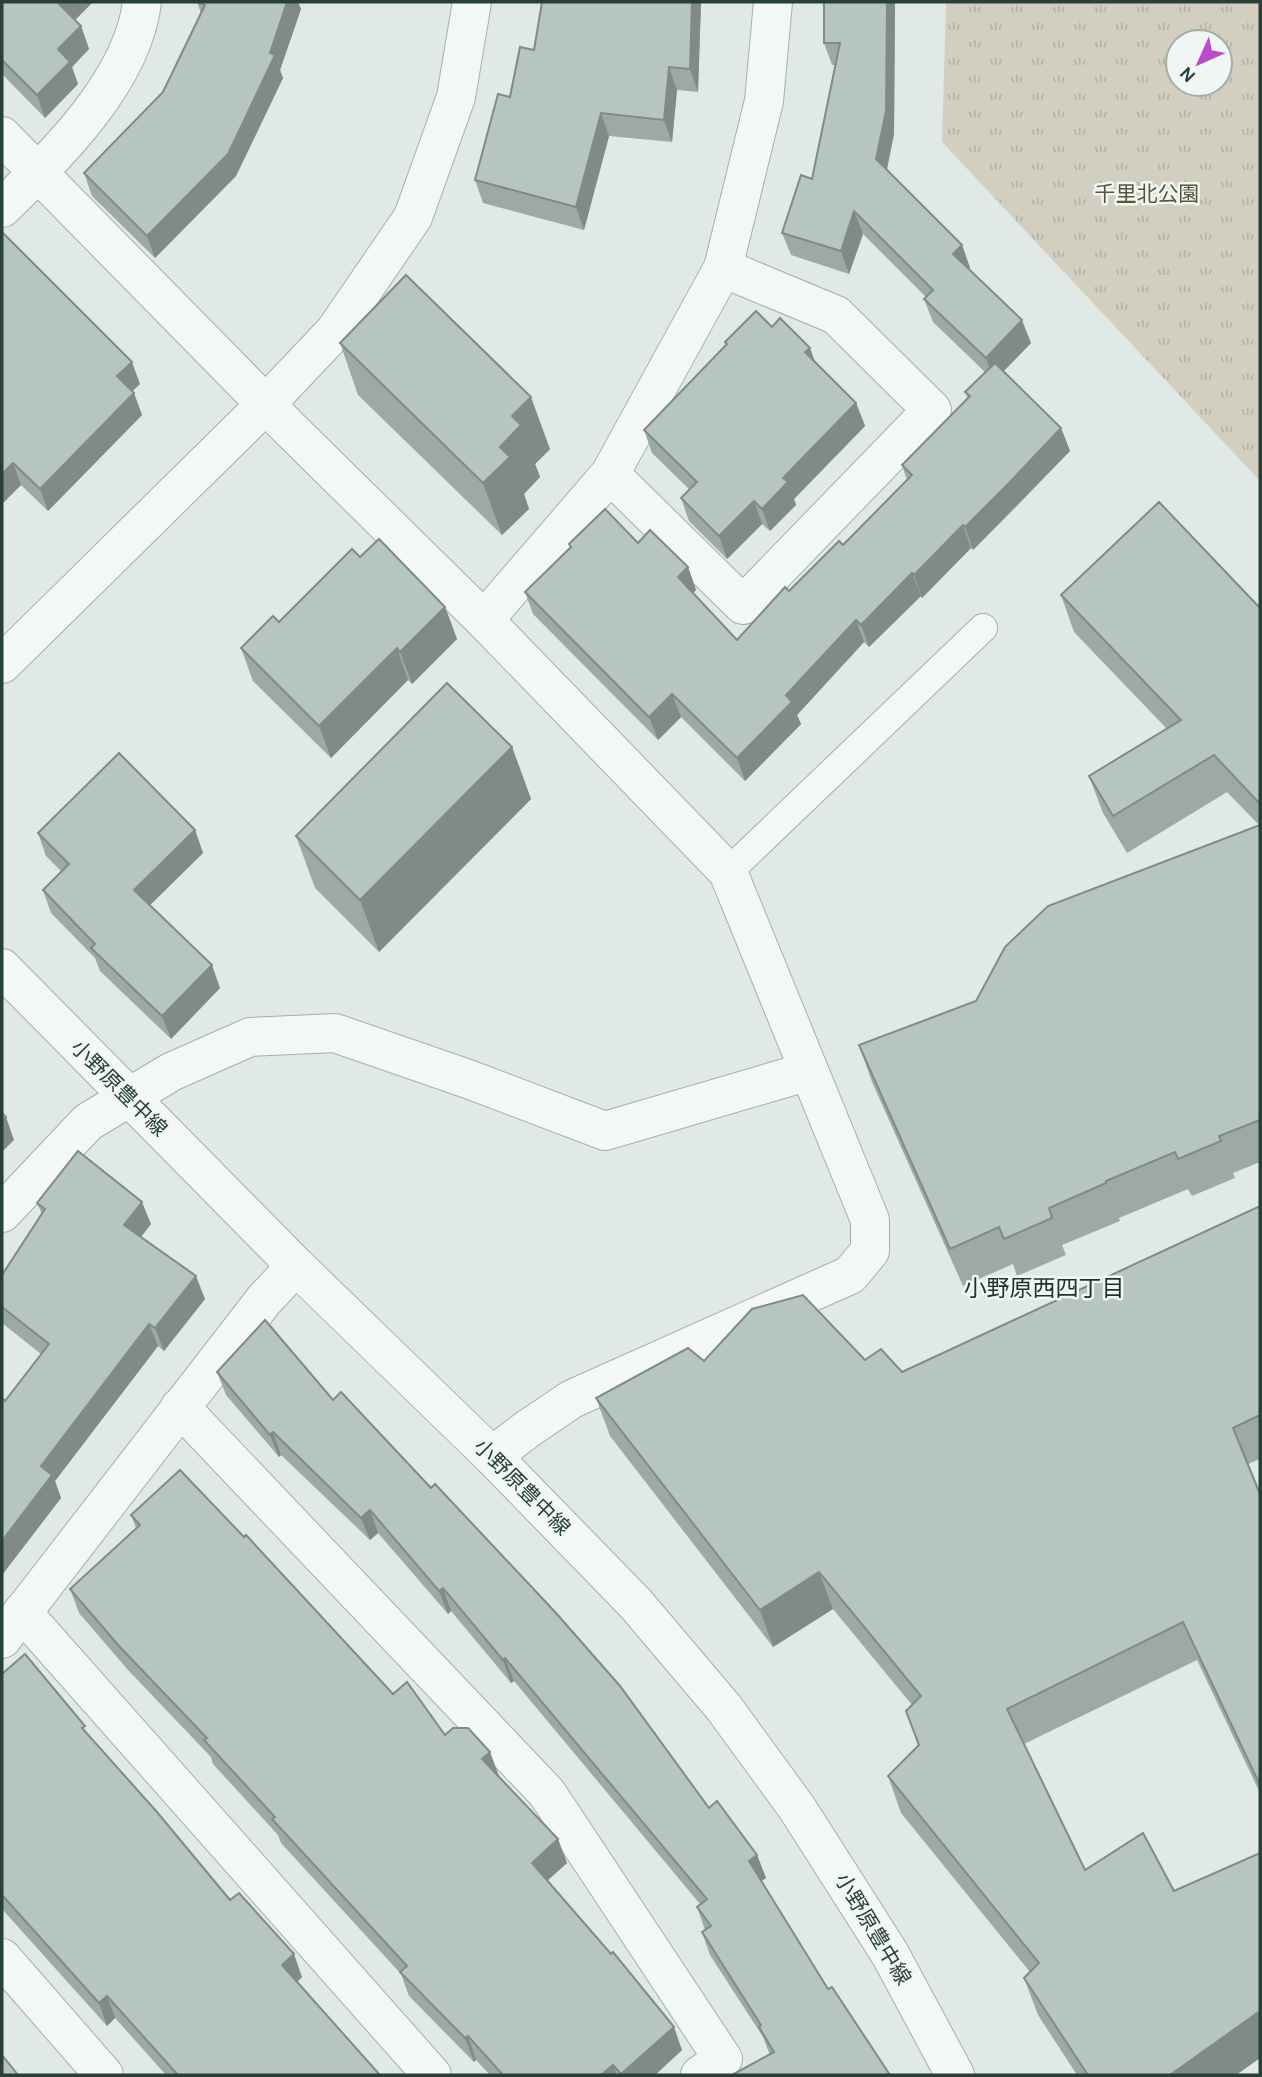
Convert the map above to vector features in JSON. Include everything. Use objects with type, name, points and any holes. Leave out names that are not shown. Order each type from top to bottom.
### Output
[{"type":"street","points":[[2,208],[38,173],[109,89],[139,22],[142,2]]},
{"type":"street","points":[[2,664],[266,404],[335,331],[413,217],[456,97],[472,2]]},
{"type":"street","points":[[484,620],[610,474],[723,268],[764,101],[773,2]]},
{"type":"street","points":[[2,136],[484,620],[728,872],[870,1220],[870,1251],[850,1276],[572,1399],[492,1456]]},
{"type":"street","points":[[610,474],[743,605],[932,410],[836,315],[723,268]]},
{"type":"street","name":"小野原豊中線","points":[[2,968],[128,1098],[492,1456],[636,1604],[724,1707],[797,1808],[883,1942],[955,2075]]},
{"type":"street","points":[[2,1213],[88,1122],[170,1072],[250,1037],[335,1034],[468,1079],[605,1131],[809,1071]]},
{"type":"street","points":[[296,1266],[264,1300],[12,1625],[432,2075]]},
{"type":"street","points":[[180,1407],[547,1793],[723,2059],[700,2075]]},
{"type":"street","points":[[2,1958],[104,2075]]},
{"type":"lane","points":[[728,872],[983,628]]},
{"type":"green space","name":"千里北公園","points":[[946,2],[1260,2],[1260,481],[942,142]]},
{"type":"building","points":[[2,2],[62,2],[59,4],[81,26],[58,49],[70,62],[37,95],[2,60]]},
{"type":"building","points":[[197,2],[287,2],[270,53],[275,55],[228,154],[147,236],[84,173],[163,92],[205,5]]},
{"type":"building","points":[[542,2],[692,2],[690,69],[669,67],[664,120],[601,113],[576,207],[475,180],[498,94],[510,97],[520,47],[534,50]]},
{"type":"building","points":[[824,2],[887,2],[886,111],[876,159],[962,245],[953,254],[1022,320],[986,358],[924,299],[933,290],[854,211],[841,251],[782,233],[801,175],[812,179],[840,43],[824,43]]},
{"type":"building","points":[[3,233],[132,362],[117,376],[134,393],[40,489],[13,463],[2,474]]},
{"type":"building","points":[[406,275],[531,397],[512,416],[521,425],[500,447],[510,457],[483,483],[340,343]]},
{"type":"building","points":[[756,311],[772,327],[780,318],[810,348],[805,352],[856,403],[783,478],[788,482],[762,509],[754,501],[719,536],[681,498],[697,482],[644,430]]},
{"type":"building","points":[[995,363],[1061,428],[965,527],[963,525],[914,575],[912,573],[861,625],[856,620],[786,695],[792,702],[737,758],[672,694],[649,717],[525,592],[605,509],[638,543],[650,530],[688,567],[678,577],[737,640],[785,587],[789,591],[839,541],[843,545],[912,475],[902,465],[970,396],[965,392]]},
{"type":"building","points":[[1159,502],[1260,608],[1260,804],[1214,755],[1113,816],[1089,776],[1181,720],[1061,595]]},
{"type":"building","points":[[379,539],[445,607],[400,652],[397,648],[319,726],[241,648],[273,616],[279,622],[352,549],[360,557]]},
{"type":"building","points":[[447,683],[512,747],[360,900],[296,836]]},
{"type":"building","points":[[119,753],[195,830],[134,890],[212,965],[162,1016],[91,948],[95,944],[43,890],[69,864],[38,833]]},
{"type":"building","points":[[1260,825],[1260,1120],[1219,1136],[1221,1141],[1178,1159],[1175,1152],[1106,1181],[1049,1208],[1052,1218],[1004,1239],[999,1227],[950,1249],[859,1045],[976,1001],[1005,947],[1048,906]]},
{"type":"building","points":[[78,1151],[142,1202],[124,1225],[196,1276],[155,1328],[149,1324],[41,1466],[52,1475],[2,1541],[2,1398],[5,1401],[49,1344],[2,1307],[2,1275],[45,1209],[37,1203]]},
{"type":"building","points":[[1260,1206],[1260,1415],[1233,1428],[1260,1494],[1260,1785],[1183,1622],[1007,1709],[1085,1870],[1143,1833],[1174,1891],[1260,1853],[1260,2011],[1170,2075],[1088,2075],[1024,1978],[1039,1963],[888,1776],[919,1745],[906,1711],[921,1696],[819,1572],[760,1610],[596,1398],[688,1348],[704,1361],[752,1309],[803,1295],[865,1360],[881,1349],[902,1372]]},
{"type":"building","points":[[265,1320],[333,1400],[341,1392],[431,1488],[435,1484],[556,1613],[620,1686],[709,1808],[717,1801],[757,1855],[749,1861],[828,1989],[832,1987],[890,2075],[732,2075],[774,2052],[759,2027],[761,2025],[702,1932],[711,1926],[697,1907],[707,1899],[443,1588],[439,1591],[370,1510],[361,1518],[273,1432],[270,1435],[217,1372]]},
{"type":"building","points":[[180,1470],[244,1537],[246,1535],[393,1694],[407,1682],[445,1735],[453,1728],[468,1728],[490,1752],[482,1759],[558,1839],[532,1863],[611,1954],[613,1952],[674,2027],[621,2074],[613,2065],[601,2075],[503,2075],[468,2036],[465,2038],[400,1972],[407,1966],[272,1819],[275,1817],[204,1740],[207,1738],[119,1646],[70,1589],[140,1525],[131,1515]]},
{"type":"building","points":[[25,1654],[85,1726],[82,1728],[230,1900],[239,1893],[294,1954],[282,1965],[380,2075],[178,2075],[107,1996],[99,2003],[2,1895],[2,1674]]},
{"type":"building","points":[[2,2055],[18,2075],[2,2075]]},
{"type":"district","name":"小野原西四丁目","points":[[1044,1288]]}]
